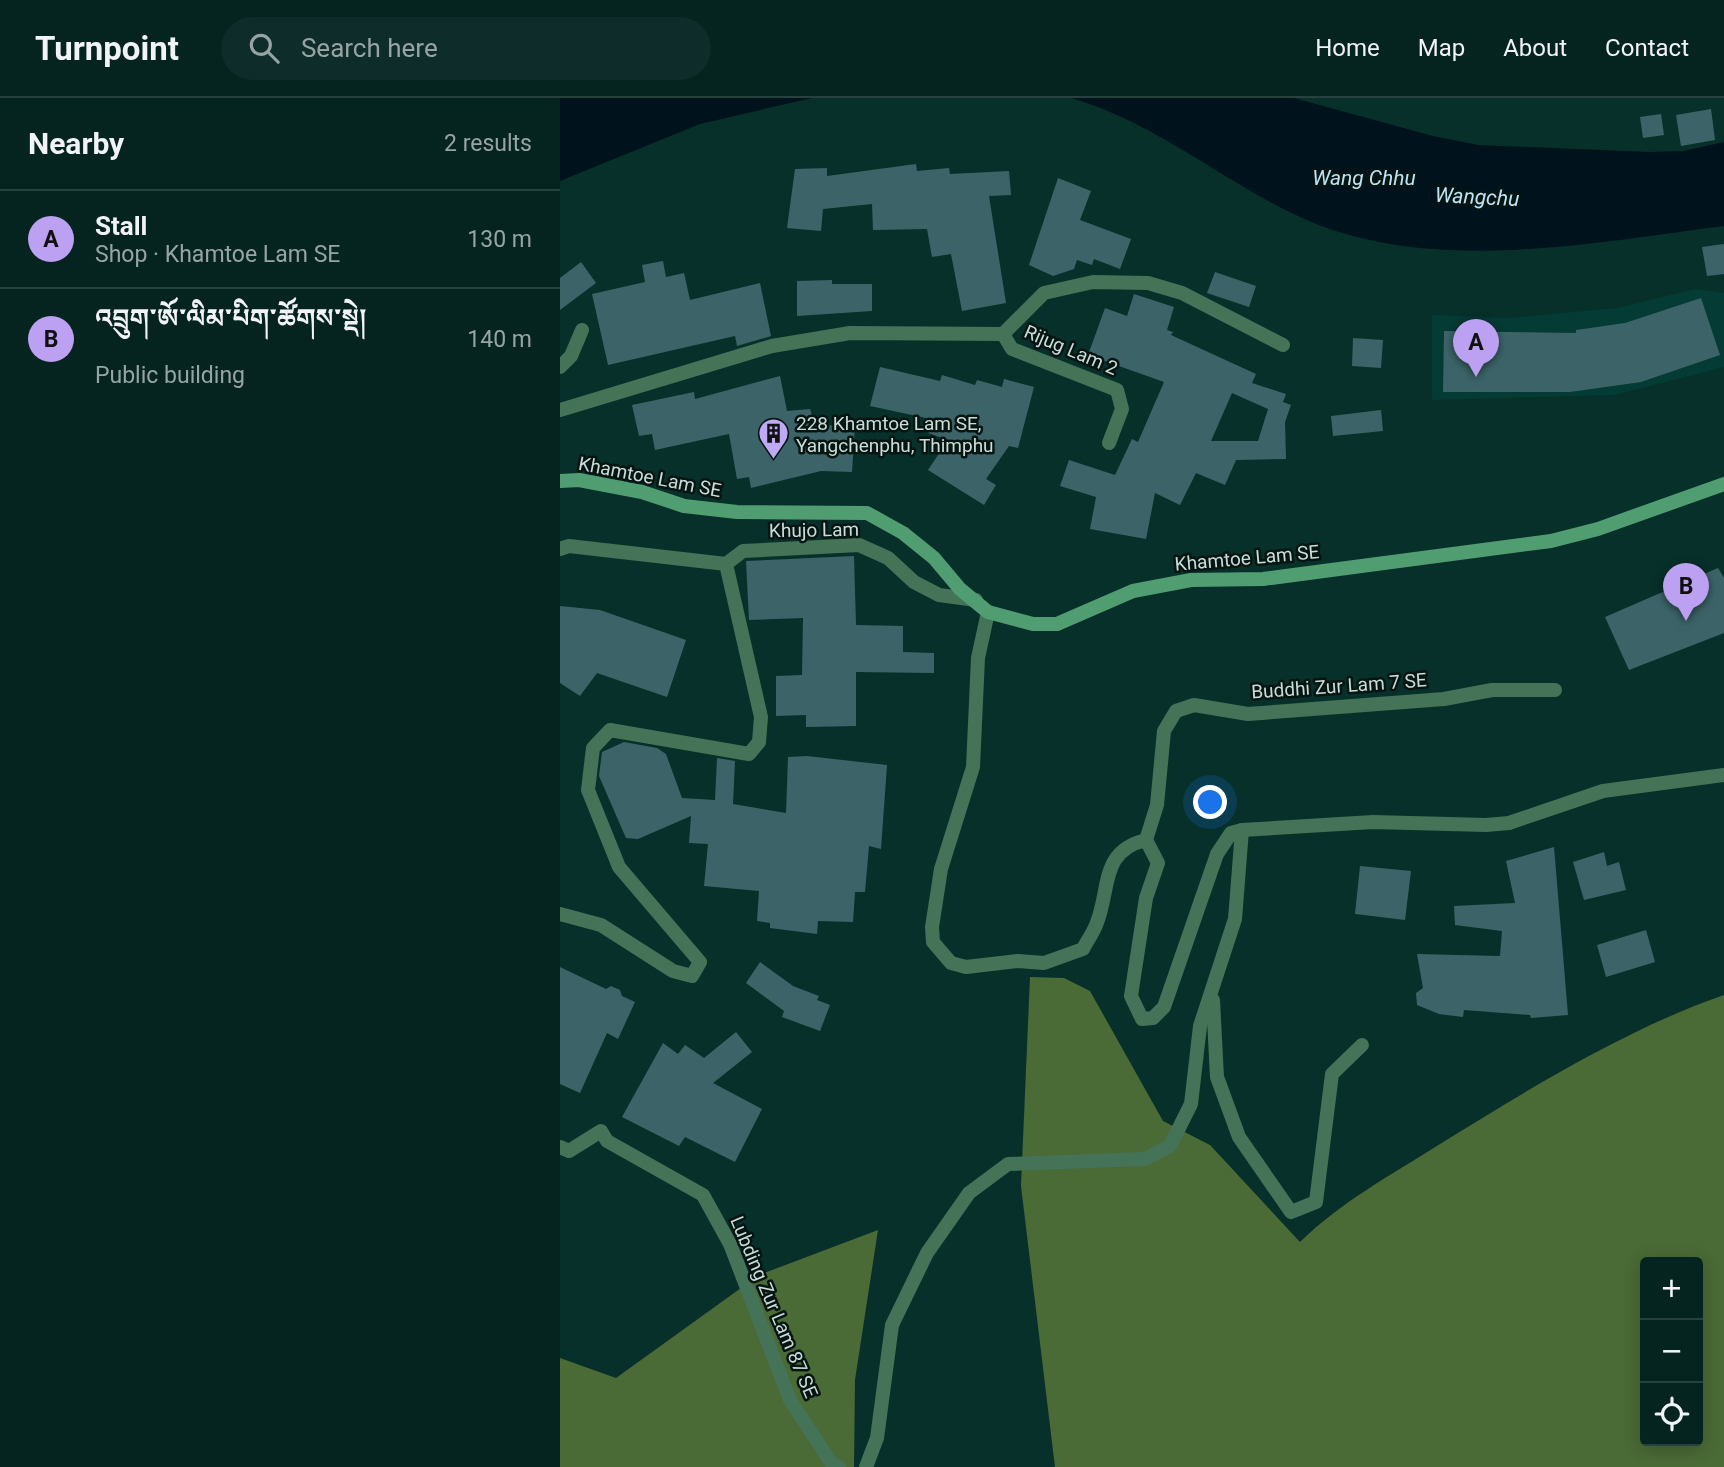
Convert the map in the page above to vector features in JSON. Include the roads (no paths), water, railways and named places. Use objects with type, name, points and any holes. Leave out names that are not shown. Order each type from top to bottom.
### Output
[{"type":"main road","name":"Khamtoe Lam SE","points":[[560,481],[579,480],[642,492],[684,506],[724,510],[867,513],[903,533],[934,558],[960,589],[988,612],[1033,624],[1057,624],[1133,591],[1191,580],[1263,579],[1551,541],[1598,529],[1724,484]]},
{"type":"street","points":[[560,410],[772,346],[850,333],[1003,334],[1044,293],[1093,282],[1148,283],[1182,293],[1283,345]]},
{"type":"street","points":[[560,367],[571,356],[582,330]]},
{"type":"street","name":"Rijug Lam 2","points":[[1003,334],[1012,349],[1117,390],[1122,409],[1109,443]]},
{"type":"street","name":"Khujo Lam","points":[[726,564],[743,551],[859,545],[888,558],[914,582],[939,595],[976,600]]},
{"type":"street","points":[[560,549],[569,546],[726,564],[761,717],[759,742],[749,754],[610,730],[593,748],[588,790],[619,867],[700,962],[692,976],[673,971],[601,925],[560,914]]},
{"type":"street","points":[[988,612],[978,658],[973,767],[941,869],[932,927],[933,942],[951,963],[966,967],[1018,961],[1044,963],[1083,949],[1097,923],[1109,867],[1132,843],[1146,840],[1158,863],[1146,898],[1131,996],[1142,1019],[1153,1017],[1164,1007],[1217,854],[1231,833],[1242,830],[1373,822],[1486,825],[1509,823],[1604,791],[1724,775]]},
{"type":"street","name":"Buddhi Zur Lam 7 SE","points":[[1146,840],[1157,806],[1164,731],[1176,711],[1194,705],[1248,714],[1444,699],[1492,690],[1555,690]]},
{"type":"street","points":[[866,1467],[877,1438],[892,1325],[927,1253],[969,1193],[1008,1164],[1145,1159],[1170,1146],[1191,1104],[1200,1026],[1235,919],[1242,830]]},
{"type":"street","points":[[1213,992],[1217,1077],[1239,1137],[1291,1212],[1316,1202],[1332,1074],[1362,1045]]},
{"type":"street","name":"Lubding Zur Lam 87 SE","points":[[560,1147],[569,1151],[601,1131],[607,1141],[703,1195],[730,1244],[790,1400],[832,1464],[839,1467]]},
{"type":"water","points":[[560,98],[812,98],[700,124],[560,181]]},
{"type":"water","name":"Wang Chhu","points":[[1071,98],[1294,98],[1433,136],[1479,145],[1650,152],[1683,151],[1724,142],[1724,226],[1620,240],[1510,250],[1401,246],[1349,235],[1300,217],[1243,187],[1160,137],[1102,109]]},
{"type":"place","name":"Stall","points":[[1476,377]]},
{"type":"place","name":"228 Khamtoe Lam SE, Yangchenphu, Thimphu","points":[[773,461]]},
{"type":"place","name":"འབྲུག་ཨོ་ལིམ་པིག་ཚོགས་སྡེ།","points":[[1686,621]]},
{"type":"water label","name":"Wangchu","points":[[1477,197]]}]
